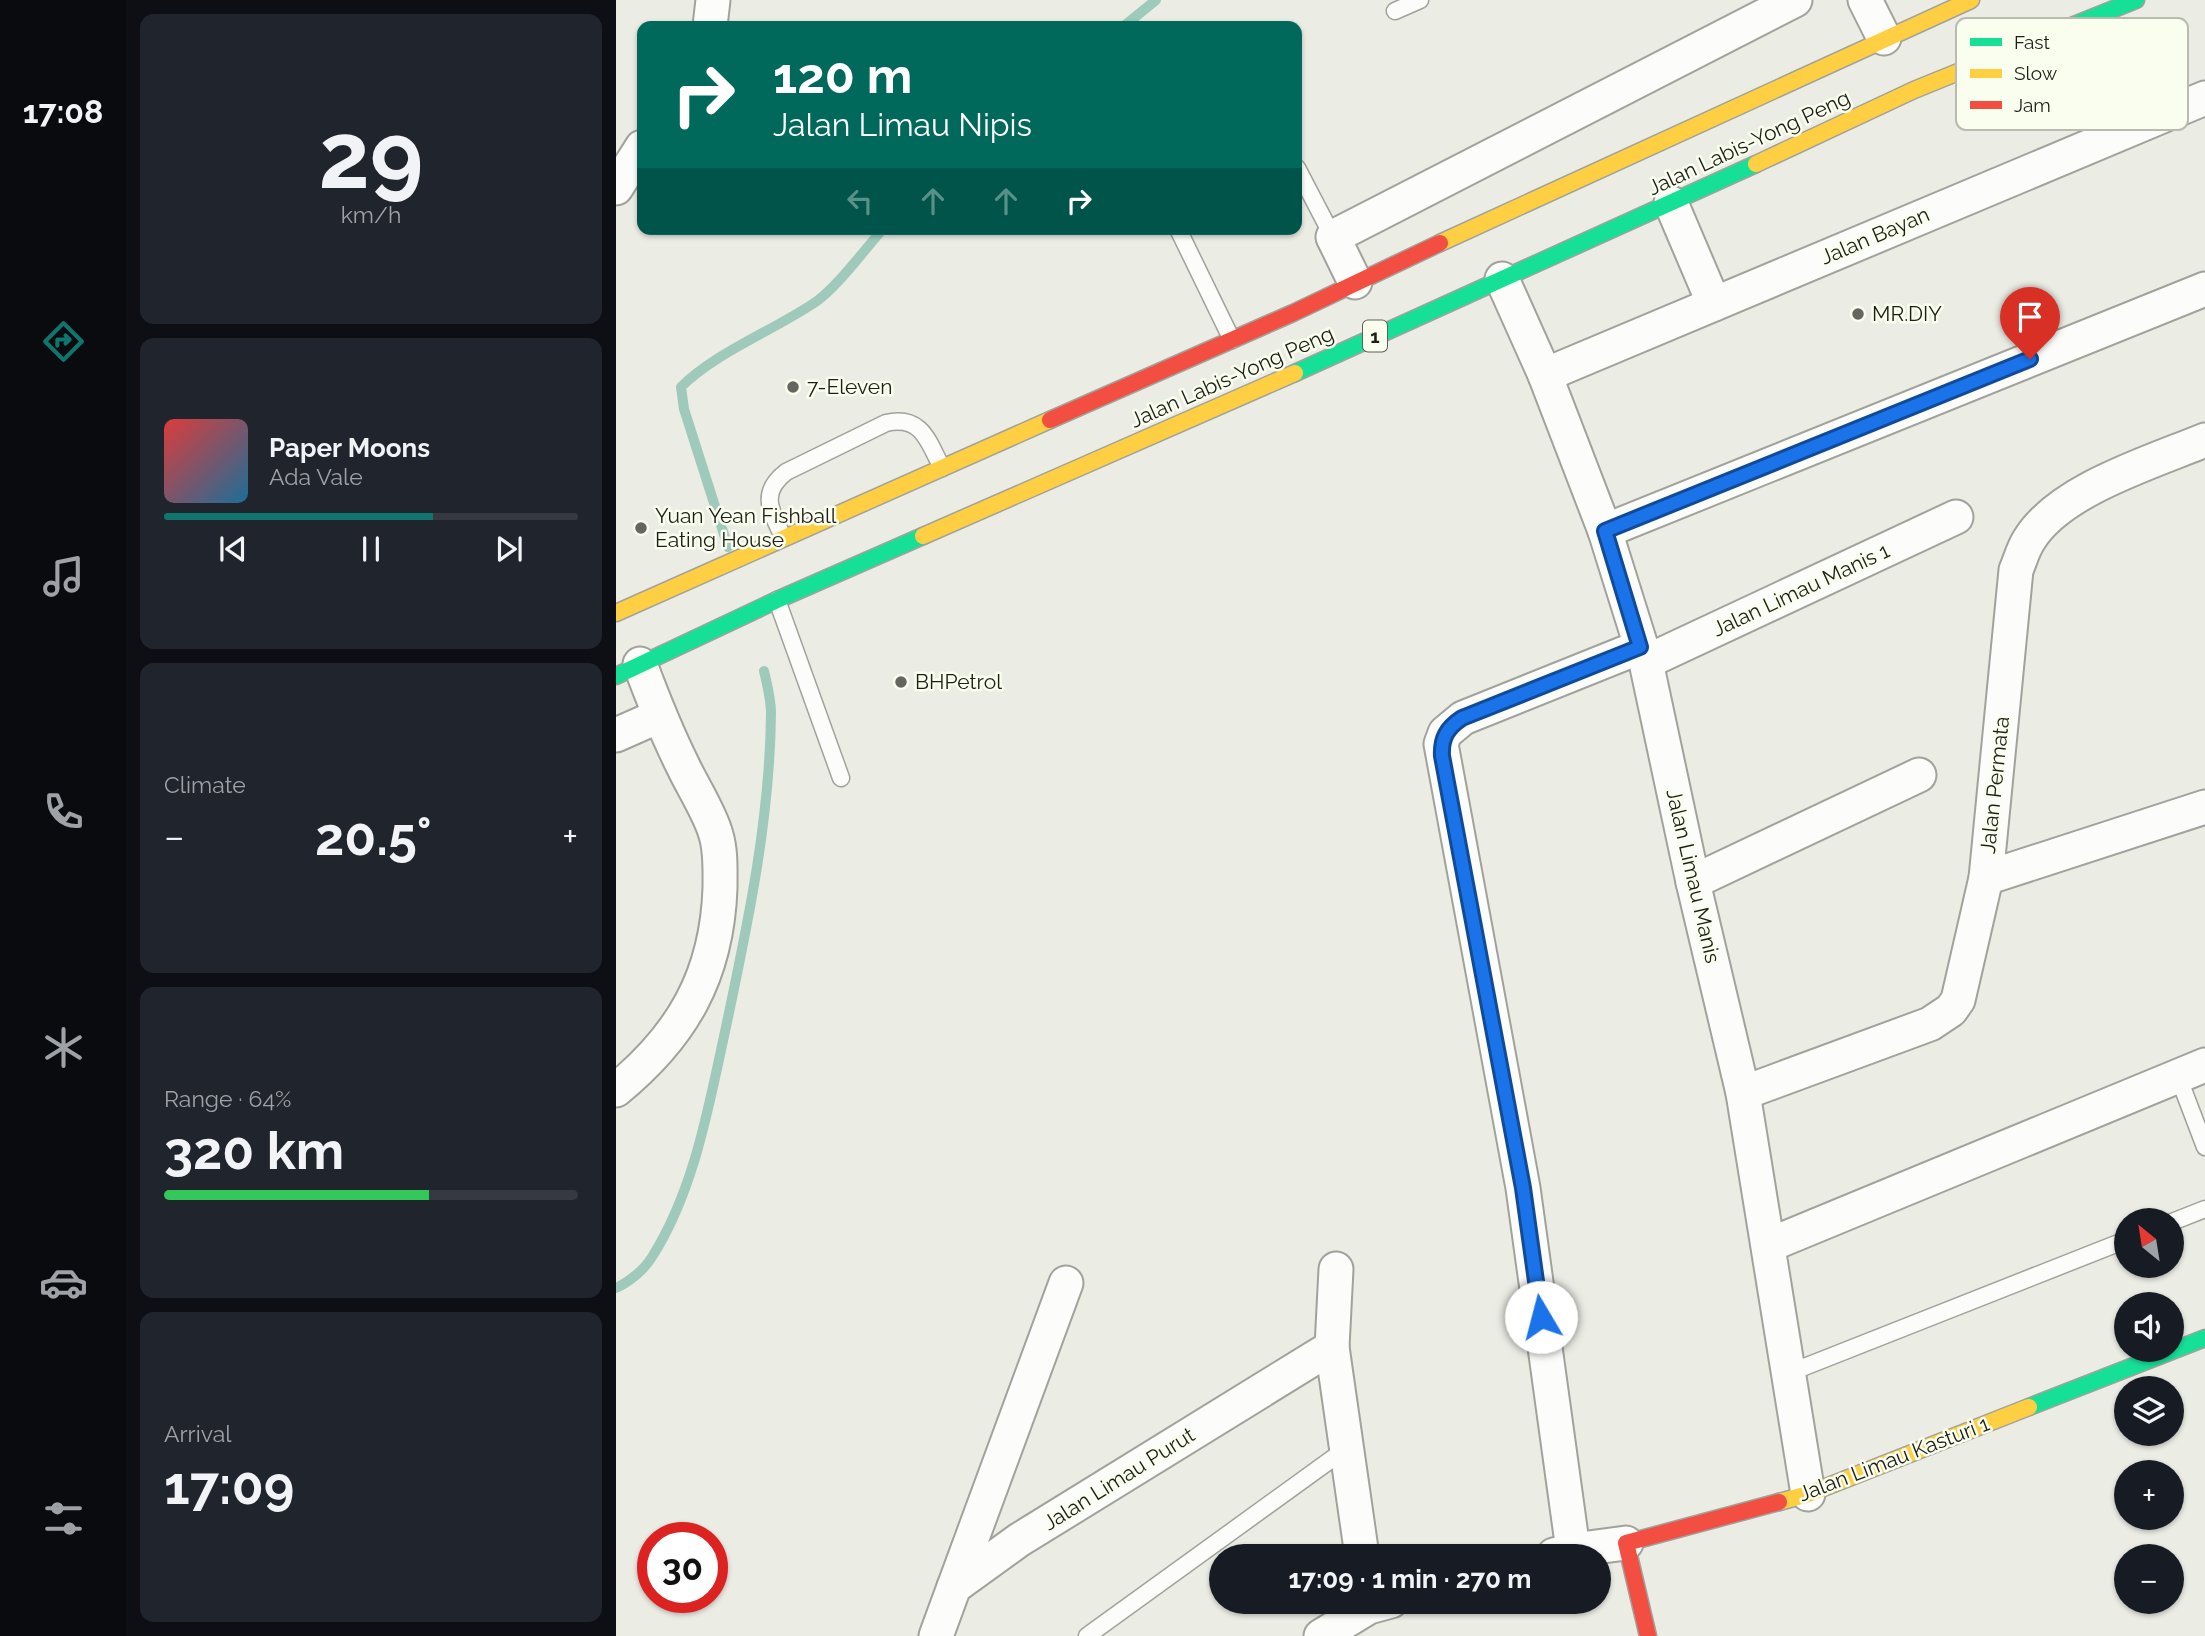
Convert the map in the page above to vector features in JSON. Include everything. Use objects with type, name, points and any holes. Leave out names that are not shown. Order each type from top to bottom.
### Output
[{"type":"main road","name":"Jalan Labis-Yong Peng","points":[[616,612],[1293,313],[1884,37],[1971,0]]},
{"type":"main road","name":"Jalan Labis-Yong Peng","points":[[2092,18],[2136,0]]},
{"type":"main road","name":"Jalan Labis-Yong Peng","points":[[628,670],[777,600],[1215,409],[1956,73]]},
{"type":"main road","name":"Jalan Limau Kasturi 1","points":[[1626,1543],[1808,1494],[2205,1338]]},
{"type":"main road","points":[[1626,1543],[1648,1636]]},
{"type":"street","points":[[711,21],[713,0]]},
{"type":"street","points":[[1355,282],[1333,237],[1795,0]]},
{"type":"street","points":[[1865,0],[1884,37]]},
{"type":"street","name":"Jalan Bayan","points":[[2188,105],[2205,98]]},
{"type":"street","name":"Jalan Bayan","points":[[1545,375],[2129,130]]},
{"type":"street","points":[[616,188],[637,155]]},
{"type":"street","points":[[1671,203],[1714,304]]},
{"type":"street","name":"Jalan Limau Manis","points":[[1503,278],[1545,375],[1605,531],[1643,654],[1743,1093],[1808,1494]]},
{"type":"street","points":[[1605,531],[2205,289]]},
{"type":"street","name":"Jalan Permata","points":[[1743,1093],[1930,1024],[1951,1010],[1962,988],[1986,878],[2016,570],[2028,541],[2044,521],[2067,503],[2098,485],[2205,440]]},
{"type":"street","name":"Jalan Limau Manis 1","points":[[1561,1544],[1521,1179],[1441,744],[1445,733],[1462,718],[1643,654],[1956,517]]},
{"type":"street","points":[[616,1090],[646,1065],[674,1031],[688,1008],[711,956],[719,914],[720,870],[716,835],[659,716],[628,670]]},
{"type":"street","points":[[616,735],[659,716]]},
{"type":"street","points":[[1693,882],[1919,775]]},
{"type":"street","points":[[1986,878],[2205,807]]},
{"type":"street","points":[[1769,1245],[2191,1070]]},
{"type":"street","points":[[1336,1269],[1332,1348],[1360,1544]]},
{"type":"street","points":[[936,1636],[1066,1283]]},
{"type":"street","name":"Jalan Limau Purut","points":[[954,1587],[1019,1541],[1332,1348]]},
{"type":"street","name":"Jalan Limau Kasturi 1","points":[[1611,1545],[1626,1543]]},
{"type":"street","points":[[1321,1636],[1358,1614]]},
{"type":"lane","points":[[1395,11],[1420,0]]},
{"type":"lane","points":[[1302,178],[1333,237]]},
{"type":"lane","points":[[1181,235],[1232,340]]},
{"type":"lane","points":[[783,537],[769,500],[777,479],[786,472],[886,423],[909,422],[919,427],[942,468]]},
{"type":"lane","points":[[777,600],[841,778]]},
{"type":"lane","points":[[2191,1070],[2205,1147]]},
{"type":"lane","points":[[2184,1217],[2205,1209]]},
{"type":"lane","points":[[1789,1373],[2114,1245]]},
{"type":"lane","points":[[1087,1636],[1347,1448]]},
{"type":"waterway","points":[[1130,21],[1156,0]]},
{"type":"waterway","points":[[728,547],[684,409],[681,387],[728,352],[801,312],[825,295],[878,235]]},
{"type":"waterway","points":[[616,1288],[645,1266],[667,1231],[690,1175],[706,1116],[742,949],[762,832],[771,713],[764,671]]},
{"type":"traffic: fast","points":[[2092,18],[2136,0]]},
{"type":"traffic: fast","points":[[1295,373],[1756,164]]},
{"type":"traffic: fast","points":[[616,676],[777,600],[923,536]]},
{"type":"traffic: fast","points":[[2029,1407],[2205,1338]]},
{"type":"traffic: slow","points":[[1440,243],[1971,0]]},
{"type":"traffic: slow","points":[[1756,164],[1956,73]]},
{"type":"traffic: slow","points":[[923,536],[1295,373]]},
{"type":"traffic: slow","points":[[616,613],[1050,420]]},
{"type":"traffic: slow","points":[[1779,1502],[1808,1494],[2029,1407]]},
{"type":"traffic: jam","points":[[1050,420],[1293,313],[1440,243]]},
{"type":"traffic: jam","points":[[1648,1636],[1626,1543],[1779,1502]]},
{"type":"place","name":"MR.DIY","points":[[1858,314]]},
{"type":"place","name":"7-Eleven","points":[[793,387]]},
{"type":"place","name":"Yuan Yean Fishball Eating House","points":[[641,528]]},
{"type":"place","name":"BHPetrol","points":[[901,682]]},
{"type":"route","points":[[1541,1317],[1523,1188],[1442,756],[1441,744],[1445,733],[1462,718],[1640,647],[1605,531],[2030,359]]}]
